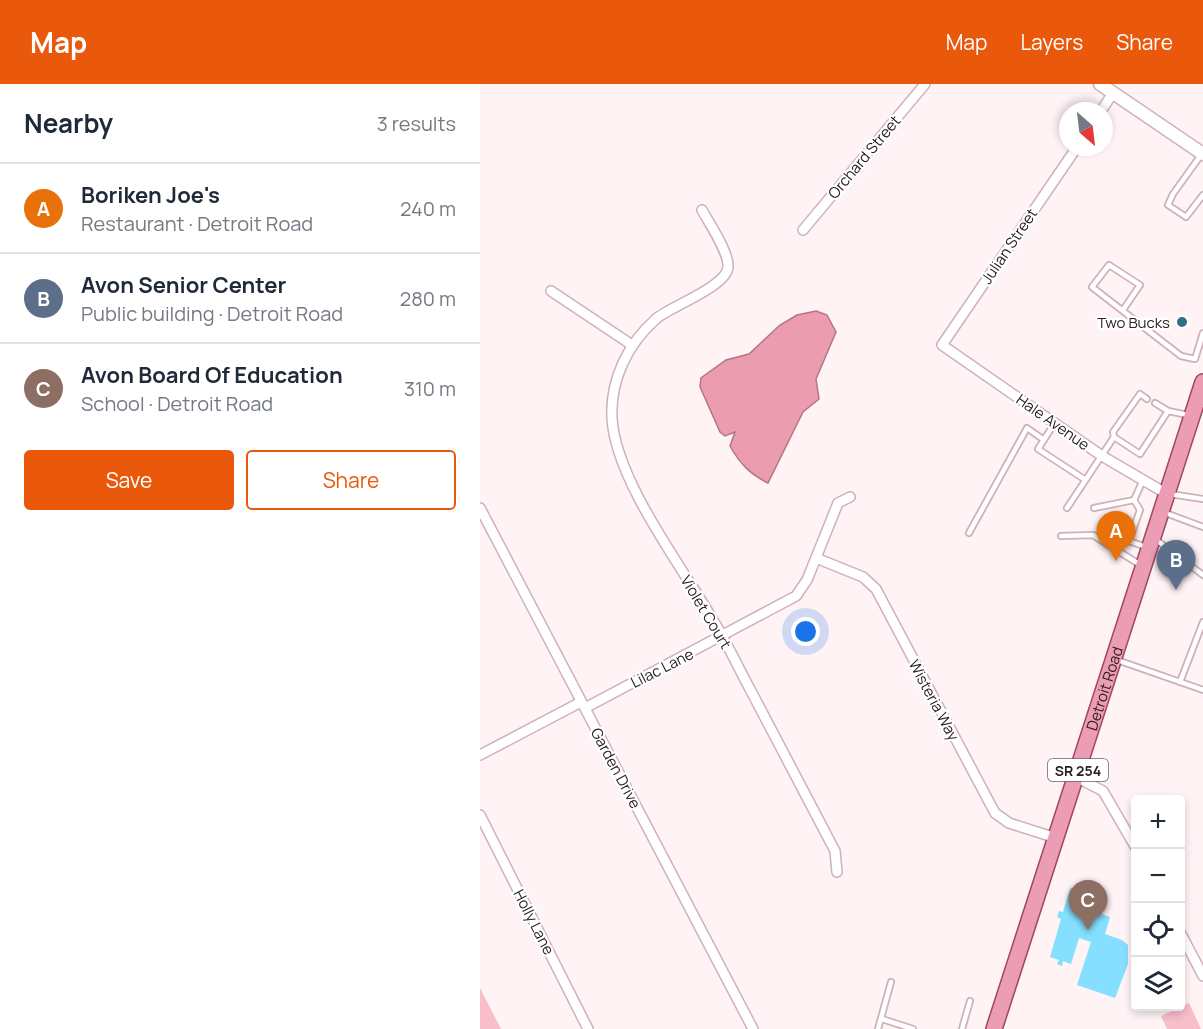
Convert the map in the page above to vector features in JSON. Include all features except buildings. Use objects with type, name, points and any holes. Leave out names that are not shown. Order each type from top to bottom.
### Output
[{"type":"main road","name":"Detroit Road","points":[[994,1029],[1203,382]]},
{"type":"street","name":"Orchard Street","points":[[803,230],[925,84]]},
{"type":"street","points":[[1100,84],[1203,153]]},
{"type":"street","points":[[1107,102],[1113,93]]},
{"type":"street","name":"Julian Street","points":[[942,345],[1071,156]]},
{"type":"street","name":"Violet Court","points":[[702,210],[727,259],[727,271],[720,281],[659,317],[632,345],[622,364],[613,395],[612,416],[617,448],[662,539],[722,636],[836,850],[837,872]]},
{"type":"street","points":[[551,291],[632,345]]},
{"type":"street","name":"Hale Avenue","points":[[942,345],[1102,456],[1167,494]]},
{"type":"street","name":"Lilac Lane","points":[[480,755],[722,636],[796,596],[803,588],[838,503],[850,497]]},
{"type":"street","name":"Garden Drive","points":[[480,508],[753,1029]]},
{"type":"street","name":"Wisteria Way","points":[[816,558],[863,577],[876,589],[995,813],[1009,823],[1056,838]]},
{"type":"street","points":[[1076,777],[1103,791],[1131,839]]},
{"type":"street","name":"Holly Lane","points":[[480,815],[588,1029]]},
{"type":"street","points":[[1185,942],[1203,976]]},
{"type":"lane","points":[[1203,153],[1173,194],[1168,206],[1186,217],[1203,195]]},
{"type":"lane","points":[[1123,310],[1140,285],[1109,265],[1092,287],[1181,356],[1203,361]]},
{"type":"lane","points":[[1195,359],[1203,333]]},
{"type":"lane","points":[[1067,508],[1084,479],[1102,456],[1113,437],[1113,432],[1140,394],[1147,399]]},
{"type":"lane","points":[[1155,403],[1167,411],[1192,416]]},
{"type":"lane","points":[[1113,437],[1140,454],[1167,411]]},
{"type":"lane","points":[[1055,423],[1038,450],[1084,479]]},
{"type":"lane","points":[[969,533],[1028,428],[1044,440]]},
{"type":"lane","points":[[1134,500],[1143,480]]},
{"type":"lane","points":[[1167,494],[1203,499]]},
{"type":"lane","points":[[1094,508],[1134,500]]},
{"type":"lane","points":[[1134,500],[1140,510],[1129,542],[1152,543],[1203,575]]},
{"type":"lane","points":[[1162,512],[1203,527]]},
{"type":"lane","points":[[1061,536],[1093,535],[1144,568]]},
{"type":"lane","points":[[1198,571],[1203,564]]},
{"type":"lane","points":[[1180,682],[1203,622]]},
{"type":"lane","points":[[1114,659],[1203,690]]},
{"type":"lane","points":[[878,1029],[891,982]]},
{"type":"lane","points":[[962,1029],[970,1001]]},
{"type":"lane","points":[[882,1019],[913,1029]]},
{"type":"shaded area","points":[[816,311],[827,315],[836,332],[816,379],[819,399],[803,412],[768,483],[751,472],[730,446],[735,432],[725,436],[720,432],[700,387],[701,378],[726,360],[749,354],[780,325],[797,315]]},
{"type":"shaded area","points":[[480,988],[501,1029],[480,1029]]},
{"type":"shaded area","points":[[1189,1003],[1201,1029],[1167,1029],[1161,1016],[1172,1011],[1185,1011],[1185,1005]]},
{"type":"place","name":"Two Bucks","points":[[1182,322]]},
{"type":"place","name":"Boriken Joe's","points":[[1116,561]]},
{"type":"place","name":"Avon Senior Center","points":[[1176,590]]},
{"type":"place","name":"Avon Board Of Education","points":[[1088,930]]}]
